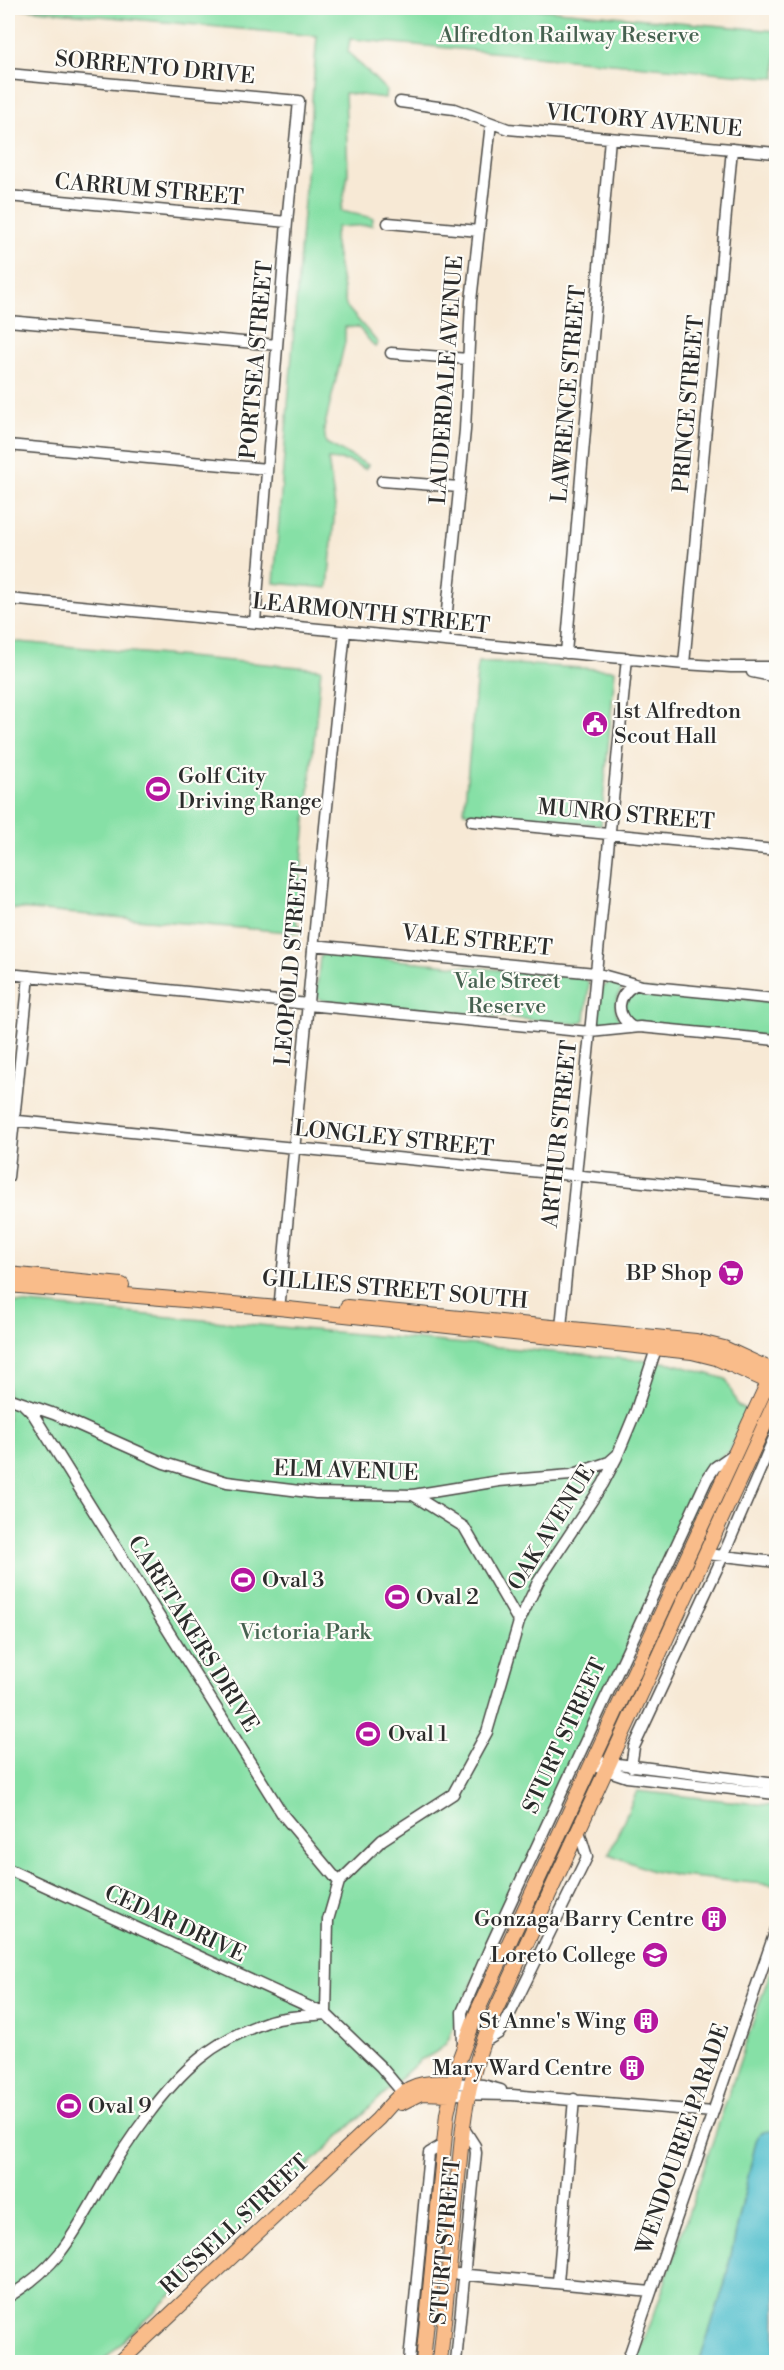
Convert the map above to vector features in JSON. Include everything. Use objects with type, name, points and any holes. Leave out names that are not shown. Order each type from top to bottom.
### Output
[{"type":"main road","name":"GILLIES STREET SOUTH","points":[[8,1274],[560,1333],[705,1342],[724,1348],[774,1375]]},
{"type":"main road","name":"GILLIES STREET SOUTH","points":[[8,1285],[280,1304]]},
{"type":"main road","name":"GILLIES STREET SOUTH","points":[[560,1333],[709,1356],[774,1375]]},
{"type":"main road","name":"STURT STREET","points":[[423,2362],[444,2144],[452,2088],[462,2051],[537,1865],[592,1763],[774,1375]]},
{"type":"main road","name":"STURT STREET","points":[[440,2362],[468,2089],[482,2044],[777,1400]]},
{"type":"main road","name":"RUSSELL STREET","points":[[120,2362],[378,2119],[406,2096],[452,2088]]},
{"type":"street","name":"SORRENTO DRIVE","points":[[8,74],[300,101]]},
{"type":"street","name":"PORTSEA STREET","points":[[255,622],[287,222],[300,101]]},
{"type":"street","name":"VICTORY AVENUE","points":[[400,102],[454,109],[508,129],[777,153]]},
{"type":"street","name":"LAUDERDALE AVENUE","points":[[444,641],[459,487],[471,301],[491,123]]},
{"type":"street","name":"LAWRENCE STREET","points":[[566,653],[610,138]]},
{"type":"street","name":"PRINCE STREET","points":[[684,664],[732,149]]},
{"type":"street","name":"CARRUM STREET","points":[[8,196],[287,222]]},
{"type":"street","points":[[388,223],[479,231]]},
{"type":"street","points":[[8,321],[277,345]]},
{"type":"street","points":[[391,353],[468,359]]},
{"type":"street","points":[[8,445],[267,468]]},
{"type":"street","points":[[382,481],[459,487]]},
{"type":"street","name":"LEARMONTH STREET","points":[[8,599],[684,664],[777,667]]},
{"type":"street","name":"LEOPOLD STREET","points":[[280,1304],[345,631]]},
{"type":"street","name":"ARTHUR STREET","points":[[560,1333],[627,658]]},
{"type":"street","name":"LEARMONTH STREET","points":[[731,667],[777,677]]},
{"type":"street","name":"MUNRO STREET","points":[[472,821],[777,849]]},
{"type":"street","name":"VALE STREET","points":[[313,945],[595,973],[635,985],[777,999]]},
{"type":"street","points":[[8,991],[9,974],[590,1032],[632,1027],[777,1040]]},
{"type":"street","points":[[8,1176],[10,1120],[29,976]]},
{"type":"street","points":[[632,1027],[621,1016],[619,1003],[624,993],[635,985]]},
{"type":"street","name":"LONGLEY STREET","points":[[10,1120],[777,1195]]},
{"type":"street","points":[[618,1454],[636,1413],[656,1349]]},
{"type":"street","name":"ELM AVENUE","points":[[8,1398],[54,1414],[164,1463],[227,1482],[316,1493],[413,1495],[499,1480],[571,1475],[603,1465],[618,1454]]},
{"type":"street","name":"CARETAKERS DRIVE","points":[[20,1402],[33,1414],[283,1815],[339,1882]]},
{"type":"street","points":[[630,1767],[634,1747],[723,1556],[777,1433]]},
{"type":"street","name":"STURT STREET","points":[[537,1865],[707,1479],[719,1463],[736,1453]]},
{"type":"street","name":"OAK AVENUE","points":[[326,2014],[328,1920],[339,1882],[382,1840],[453,1794],[487,1732],[519,1622],[538,1582],[603,1484],[618,1454]]},
{"type":"street","name":"OAK AVENUE","points":[[413,1495],[464,1527],[519,1622]]},
{"type":"street","points":[[707,1554],[777,1562]]},
{"type":"street","points":[[592,1763],[639,1779],[777,1794]]},
{"type":"street","points":[[608,1768],[630,1767],[777,1784]]},
{"type":"street","name":"CEDAR DRIVE","points":[[8,1869],[326,2014]]},
{"type":"street","name":"WENDOUREE PARADE","points":[[627,2362],[777,1929]]},
{"type":"street","points":[[8,2297],[49,2267],[66,2248],[109,2172],[155,2106],[199,2059],[229,2040],[269,2021],[326,2014],[406,2096]]},
{"type":"street","name":"RUSSELL STREET","points":[[452,2088],[712,2112]]},
{"type":"street","points":[[558,2282],[574,2099]]},
{"type":"street","name":"STURT STREET","points":[[456,2362],[476,2151],[463,2127]]},
{"type":"street","name":"STURT STREET","points":[[409,2362],[429,2153],[444,2144]]},
{"type":"street","points":[[449,2273],[651,2292]]},
{"type":"green space","name":"Alfredton Railway Reserve","points":[[13,8],[525,8],[776,31],[776,78],[350,39],[348,52],[386,90],[385,98],[345,93],[348,174],[341,211],[373,218],[372,225],[337,227],[334,239],[346,306],[378,343],[375,347],[358,327],[345,327],[345,342],[324,429],[326,443],[368,465],[365,469],[349,461],[328,459],[335,507],[328,588],[274,583],[317,36]]},
{"type":"green space","name":"Golf City Driving Range","points":[[8,641],[321,669],[296,923],[300,926],[300,933],[8,908]]},
{"type":"green space","points":[[478,662],[615,670],[601,825],[464,812]]},
{"type":"green space","name":"Vale Street Reserve","points":[[324,953],[584,978],[589,983],[585,1020],[578,1024],[321,1000],[316,996],[320,957]]},
{"type":"green space","points":[[609,983],[624,986],[618,995],[616,1004],[616,1013],[621,1023],[602,1027],[597,1025],[598,1001],[601,990]]},
{"type":"green space","name":"Vale Street Reserve","points":[[639,989],[776,1002],[776,1037],[633,1022],[624,1012],[624,1008],[630,995]]},
{"type":"green space","name":"Victoria Park","points":[[8,1302],[671,1363],[726,1379],[738,1406],[748,1411],[729,1452],[716,1460],[446,2044],[420,2060],[101,2362],[8,2362]]},
{"type":"green space","points":[[637,1791],[776,1806],[775,1885],[679,1876],[652,1871],[609,1854]]},
{"type":"green space","points":[[776,1954],[776,2132],[763,2132],[756,2141],[724,2287],[700,2360],[699,2362],[635,2362],[654,2315]]},
{"type":"water","points":[[776,2132],[776,2362],[699,2362],[724,2287],[756,2141],[760,2133]]},
{"type":"place","name":"1st Alfredton Scout Hall","points":[[595,724]]},
{"type":"place","name":"Golf City Driving Range","points":[[158,789]]},
{"type":"place","name":"BP Shop","points":[[731,1273]]},
{"type":"place","name":"Oval 3","points":[[243,1580]]},
{"type":"place","name":"Oval 2","points":[[397,1597]]},
{"type":"place","name":"Oval 1","points":[[368,1734]]},
{"type":"place","name":"Gonzaga Barry Centre","points":[[714,1919]]},
{"type":"place","name":"Loreto College","points":[[655,1955]]},
{"type":"place","name":"St Anne's Wing","points":[[646,2021]]},
{"type":"place","name":"Mary Ward Centre","points":[[632,2068]]},
{"type":"place","name":"Oval 9","points":[[69,2106]]}]
